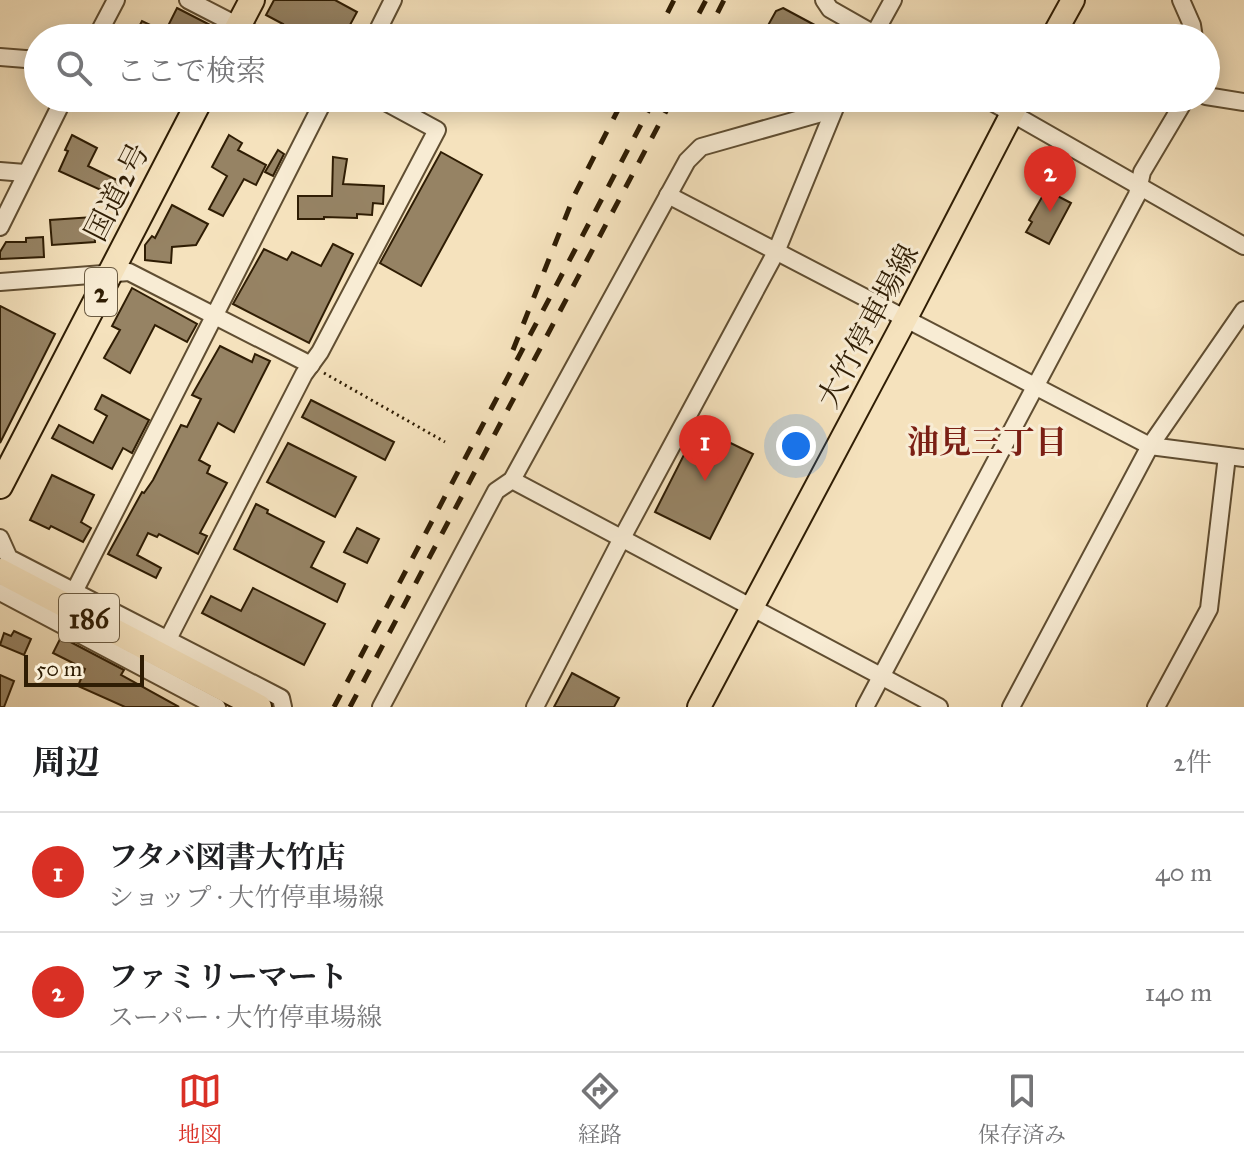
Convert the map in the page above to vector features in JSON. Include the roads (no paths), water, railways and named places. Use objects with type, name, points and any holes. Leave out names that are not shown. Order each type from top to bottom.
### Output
[{"type":"highway","points":[[239,24],[252,0]]},
{"type":"highway","name":"国道2号","points":[[0,486],[194,112]]},
{"type":"highway","name":"186","points":[[0,571],[259,707]]},
{"type":"main road","points":[[1060,24],[1073,0]]},
{"type":"main road","name":"大竹停車場線","points":[[699,707],[1013,112]]},
{"type":"street","points":[[103,24],[116,0]]},
{"type":"street","points":[[188,0],[223,24]]},
{"type":"street","points":[[381,24],[393,0]]},
{"type":"street","points":[[824,0],[830,9],[854,24]]},
{"type":"street","points":[[881,24],[893,0]]},
{"type":"street","points":[[1181,0],[1192,24]]},
{"type":"street","points":[[0,57],[24,59]]},
{"type":"street","points":[[1220,98],[1244,102]]},
{"type":"street","points":[[0,227],[57,112]]},
{"type":"street","points":[[74,592],[318,112]]},
{"type":"street","points":[[167,641],[437,130],[404,112]]},
{"type":"street","points":[[381,707],[496,491],[512,480],[687,161],[701,147],[811,112]]},
{"type":"street","points":[[535,707],[776,252],[833,112]]},
{"type":"street","points":[[1025,112],[1139,185],[1244,246]]},
{"type":"street","points":[[865,707],[1137,195],[1142,172],[1178,112]]},
{"type":"street","points":[[0,171],[25,173]]},
{"type":"street","points":[[668,195],[1150,446],[1236,457],[1209,609],[1156,707]]},
{"type":"street","points":[[0,282],[129,272],[311,365]]},
{"type":"street","points":[[1011,707],[1150,446],[1244,310]]},
{"type":"street","points":[[512,480],[939,707]]},
{"type":"street","points":[[0,538],[9,558],[281,698],[283,707]]},
{"type":"street","points":[[0,592],[217,707]]},
{"type":"railway","points":[[662,24],[674,0]]},
{"type":"railway","points":[[693,24],[706,0]]},
{"type":"railway","points":[[712,24],[724,0]]},
{"type":"railway","points":[[513,350],[574,196],[617,112]]},
{"type":"railway","points":[[334,707],[648,112]]},
{"type":"railway","points":[[350,707],[666,112]]},
{"type":"place","name":"ファミリーマート","points":[[1050,212]]},
{"type":"place","name":"フタバ図書大竹店","points":[[705,481]]},
{"type":"district","name":"油見三丁目","points":[[987,442]]}]
